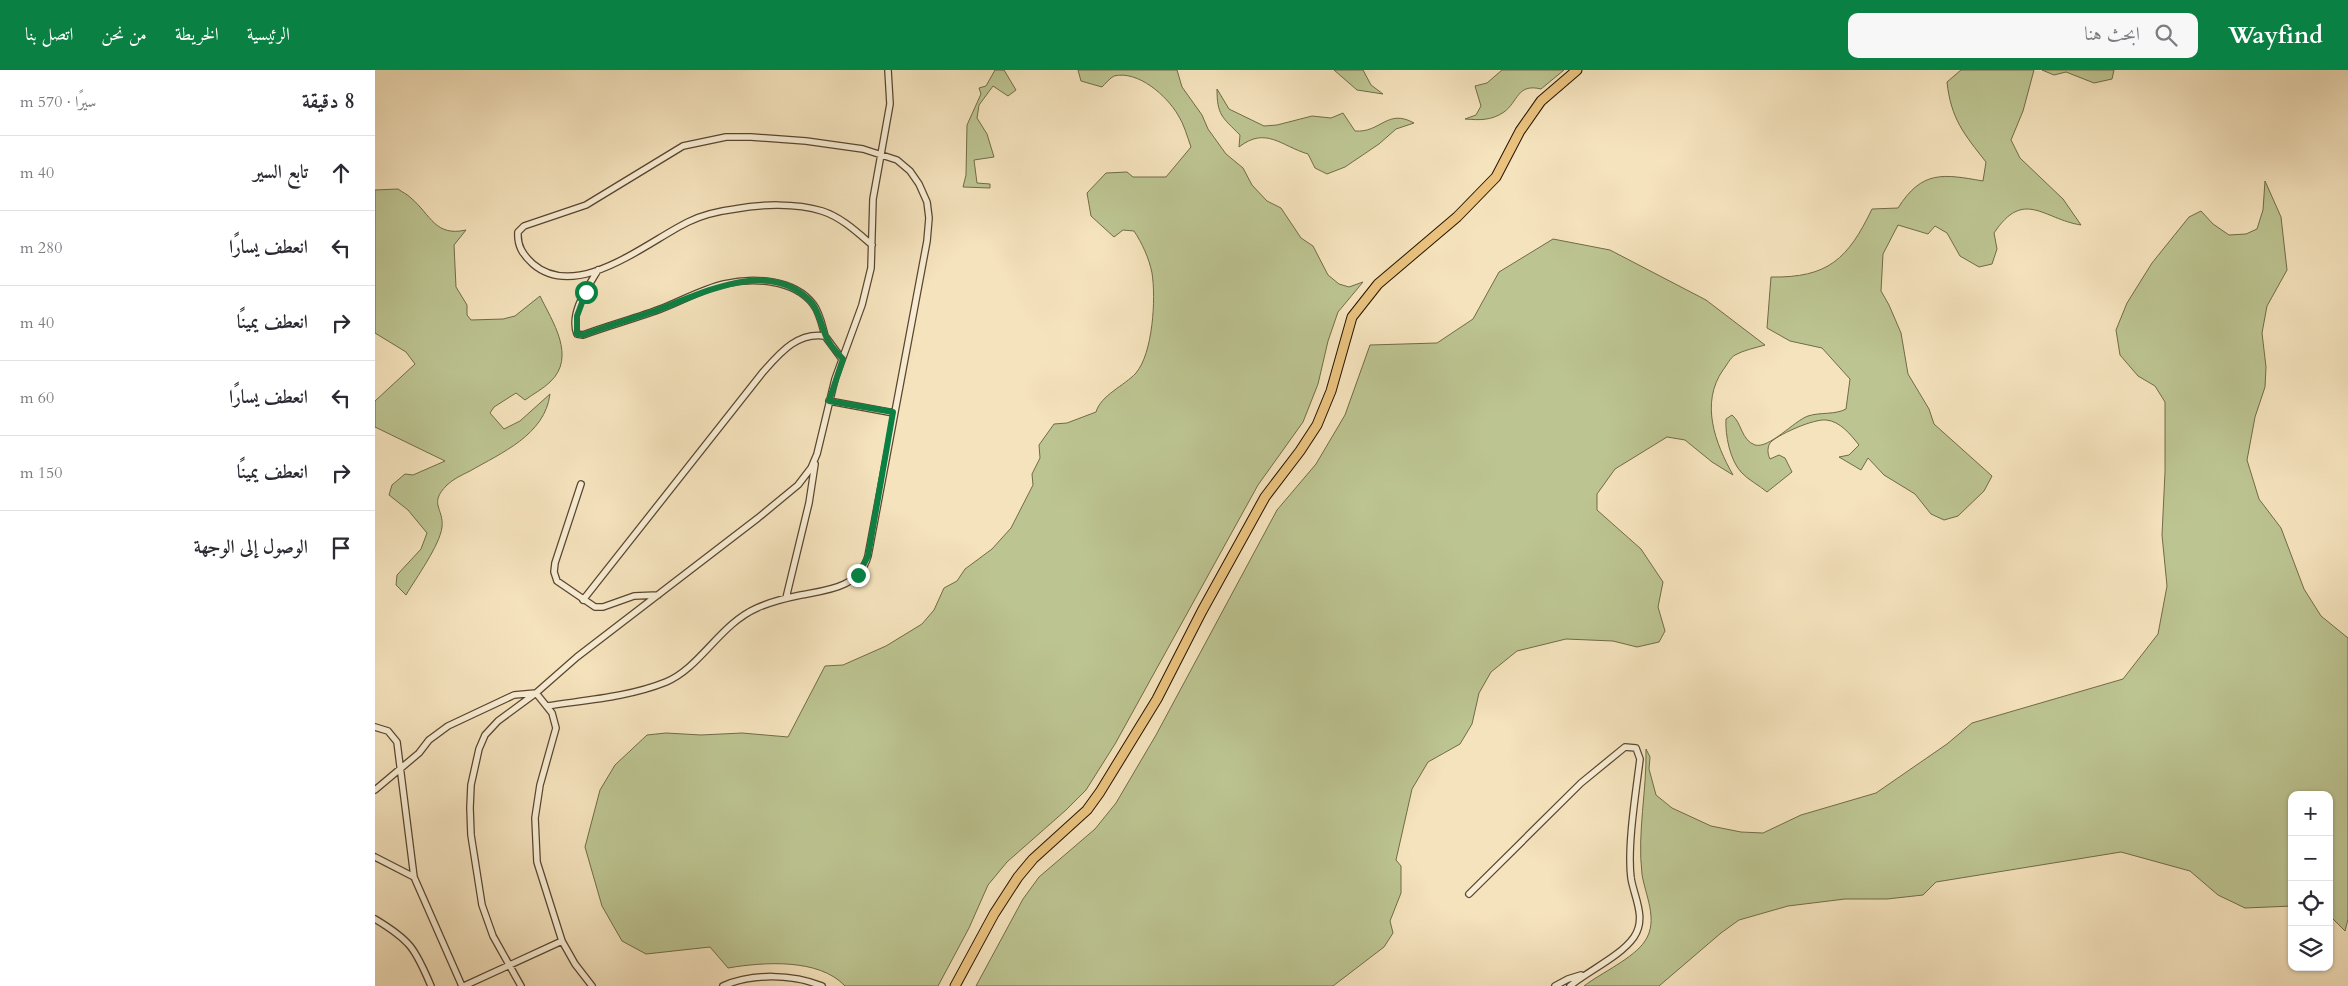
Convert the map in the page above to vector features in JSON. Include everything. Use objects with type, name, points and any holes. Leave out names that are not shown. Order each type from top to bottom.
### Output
[{"type":"main road","points":[[955,986],[994,914],[1017,877],[1033,859],[1087,810],[1101,792],[1157,699],[1265,497],[1317,425],[1331,391],[1347,326],[1352,317],[1378,284],[1457,217],[1496,177],[1520,131],[1541,100],[1577,70]]},
{"type":"street","points":[[786,598],[809,503],[817,454],[829,401],[863,305],[871,268],[873,199],[890,104],[888,70]]},
{"type":"street","points":[[547,706],[637,690],[676,678],[732,623],[757,608],[786,598],[821,593],[843,585],[858,575],[866,562],[893,412],[927,242],[929,218],[923,191],[910,171],[897,160],[880,153],[797,140],[726,137],[683,146],[586,205],[523,226],[518,232],[519,248],[526,258],[542,271],[561,277],[598,270],[630,256],[689,221],[736,208],[793,206],[822,211],[842,221],[872,245]]},
{"type":"street","points":[[598,270],[580,304],[575,330],[577,334],[583,335],[629,320],[724,284],[746,281],[772,282],[787,286],[800,293],[813,304],[821,319],[825,336],[843,359]]},
{"type":"street","points":[[583,600],[777,356],[803,338],[813,334],[825,336]]},
{"type":"street","points":[[829,401],[893,412]]},
{"type":"street","points":[[521,986],[493,936],[481,905],[471,835],[471,784],[479,749],[485,735],[498,721],[536,693],[577,657],[798,485],[811,468],[817,454]]},
{"type":"street","points":[[581,484],[554,572],[557,581],[583,600],[595,606],[603,607],[634,596],[659,595]]},
{"type":"street","points":[[536,693],[547,706],[555,720],[555,734],[539,785],[535,840],[543,885],[562,941],[575,964],[592,986]]},
{"type":"street","points":[[375,790],[419,753],[429,740],[448,726],[514,695],[536,693]]},
{"type":"street","points":[[375,727],[388,731],[394,736],[398,748],[413,878],[463,986],[562,941]]},
{"type":"street","points":[[1469,894],[1581,783],[1625,747],[1636,748],[1640,759],[1631,853],[1631,878],[1638,898],[1638,926],[1628,944],[1570,986]]},
{"type":"street","points":[[375,857],[413,878]]},
{"type":"street","points":[[375,919],[401,935],[408,942],[431,986]]},
{"type":"street","points":[[1555,986],[1568,978],[1583,975]]},
{"type":"street","points":[[723,986],[745,979],[776,977],[797,979],[822,986]]},
{"type":"green space","points":[[995,70],[1004,70],[1016,90],[1008,96],[993,86],[979,105],[977,118],[987,134],[994,157],[974,160],[977,183],[990,184],[990,188],[963,187],[966,175],[967,125],[981,94],[979,88],[986,86]]},
{"type":"green space","points":[[1078,70],[1177,70],[1182,87],[1226,154],[1243,168],[1252,185],[1267,201],[1281,208],[1301,238],[1313,246],[1328,275],[1339,284],[1349,287],[1363,282],[1338,312],[1328,341],[1318,384],[1303,422],[1258,485],[1115,744],[1086,790],[1007,862],[988,885],[969,928],[938,986],[845,986],[834,977],[821,971],[806,966],[790,964],[757,964],[728,968],[710,947],[646,954],[622,941],[602,906],[585,847],[600,790],[615,765],[647,735],[666,733],[701,735],[742,733],[788,737],[825,666],[843,665],[886,646],[922,624],[934,610],[944,588],[957,581],[965,569],[992,549],[1011,528],[1033,485],[1032,474],[1040,458],[1039,445],[1054,424],[1067,423],[1096,412],[1103,401],[1131,378],[1142,364],[1150,339],[1154,296],[1149,262],[1134,231],[1123,230],[1114,237],[1091,216],[1087,193],[1106,173],[1127,172],[1133,177],[1166,177],[1191,147],[1178,115],[1167,100],[1151,86],[1133,77],[1123,75],[1114,76],[1102,87],[1081,81]]},
{"type":"green space","points":[[1334,70],[1363,70],[1371,85],[1383,94],[1357,90]]},
{"type":"green space","points":[[1502,70],[1564,70],[1541,89],[1533,88],[1522,91],[1509,108],[1499,115],[1485,119],[1465,119],[1476,115],[1481,106],[1475,86],[1487,83]]},
{"type":"green space","points":[[1961,70],[2034,70],[2023,111],[2011,140],[2020,158],[2063,199],[2081,225],[2035,210],[2025,209],[2015,212],[2005,219],[1994,233],[1997,249],[1992,264],[1979,267],[1960,256],[1947,233],[1935,226],[1928,234],[1898,225],[1883,254],[1881,291],[1901,333],[1908,374],[1929,409],[1934,424],[1992,476],[1984,491],[1958,516],[1944,520],[1931,514],[1915,494],[1884,475],[1868,458],[1861,470],[1839,457],[1849,455],[1859,445],[1849,433],[1836,423],[1820,420],[1790,431],[1770,443],[1768,454],[1770,459],[1779,455],[1785,458],[1792,472],[1767,492],[1747,478],[1737,467],[1729,447],[1726,419],[1732,415],[1750,443],[1761,445],[1774,439],[1808,416],[1846,409],[1850,379],[1822,348],[1790,341],[1767,328],[1771,277],[1807,274],[1822,269],[1834,262],[1845,253],[1854,241],[1872,209],[1898,208],[1916,187],[1925,181],[1945,176],[1983,181],[1986,162],[1971,143],[1955,116],[1949,95],[1947,82]]},
{"type":"green space","points":[[2042,70],[2114,70],[2112,79],[2094,83],[2066,72],[2054,75]]},
{"type":"green space","points":[[1217,89],[1229,109],[1264,126],[1277,125],[1312,116],[1331,118],[1343,113],[1355,131],[1364,131],[1390,119],[1397,118],[1414,123],[1396,129],[1379,144],[1345,167],[1327,174],[1315,168],[1308,154],[1273,140],[1257,138],[1239,147],[1240,135],[1222,115],[1218,105]]},
{"type":"green space","points":[[2265,181],[2281,217],[2287,270],[2267,306],[2262,333],[2266,367],[2265,387],[2255,417],[2247,460],[2259,499],[2281,528],[2304,589],[2321,616],[2348,638],[2348,919],[2345,931],[2333,919],[2333,791],[2288,791],[2288,906],[2245,908],[2218,895],[2190,871],[2121,852],[1936,882],[1923,895],[1887,899],[1845,899],[1788,906],[1739,920],[1659,986],[1584,986],[1633,953],[1645,941],[1649,933],[1651,916],[1642,874],[1641,859],[1646,749],[1650,757],[1649,769],[1656,795],[1672,808],[1711,826],[1741,832],[1763,833],[1801,815],[1876,793],[1947,744],[1972,723],[2123,679],[2158,634],[2167,586],[2162,535],[2165,472],[2165,402],[2155,386],[2138,376],[2120,355],[2116,330],[2127,303],[2152,263],[2189,217],[2201,211],[2213,224],[2229,235],[2246,234],[2257,229],[2263,210]]},
{"type":"green space","points":[[398,189],[418,205],[440,227],[447,230],[466,230],[454,245],[456,287],[467,305],[467,315],[471,320],[503,319],[515,316],[540,296],[556,328],[562,350],[562,362],[558,372],[547,385],[525,400],[516,393],[494,407],[490,413],[504,429],[520,421],[550,394],[540,421],[531,432],[508,450],[452,481],[441,491],[438,497],[438,506],[442,527],[437,543],[406,595],[396,585],[397,575],[421,549],[427,533],[408,510],[389,495],[392,485],[405,474],[413,475],[445,461],[375,427],[375,401],[415,364],[406,352],[375,333],[375,190]]},
{"type":"green space","points":[[1553,239],[1610,250],[1706,300],[1765,345],[1733,356],[1716,383],[1712,396],[1711,409],[1716,436],[1726,463],[1733,475],[1712,462],[1685,440],[1667,437],[1615,469],[1597,494],[1597,510],[1641,549],[1663,582],[1658,607],[1665,631],[1659,642],[1637,647],[1613,641],[1566,639],[1517,651],[1491,672],[1479,693],[1472,724],[1460,744],[1428,762],[1412,789],[1396,860],[1401,866],[1401,893],[1390,921],[1393,933],[1384,947],[1333,986],[976,986],[1023,899],[1039,877],[1095,829],[1116,803],[1156,735],[1277,510],[1316,464],[1345,415],[1370,345],[1437,343],[1473,319],[1499,272]]},
{"type":"route","points":[[586,292],[580,304],[575,330],[577,334],[583,335],[671,305],[724,284],[746,281],[772,282],[787,286],[800,293],[813,304],[821,319],[825,336],[843,359],[829,401],[893,412],[868,556],[858,575]]}]
